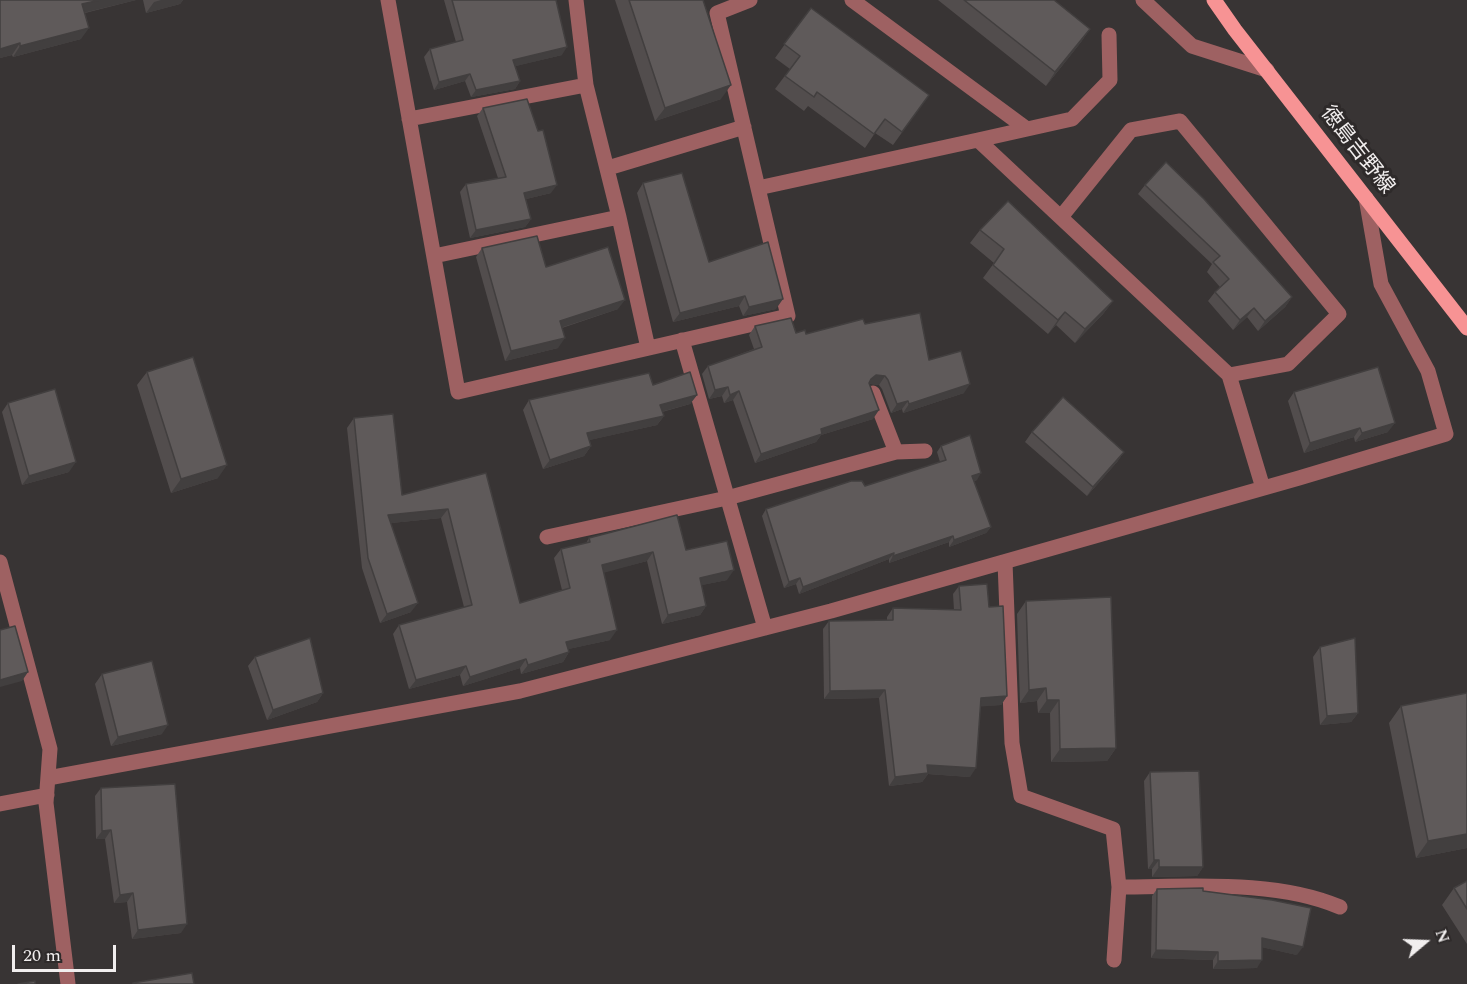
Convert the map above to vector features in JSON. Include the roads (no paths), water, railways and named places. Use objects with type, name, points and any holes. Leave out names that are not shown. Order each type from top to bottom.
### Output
[{"type":"main road","name":"徳島吉野線","points":[[1214,0],[1467,328]]},
{"type":"street","points":[[388,0],[458,392],[788,316],[715,6],[750,0]]},
{"type":"street","points":[[576,0],[586,85],[608,168],[648,348]]},
{"type":"street","points":[[852,0],[1027,129]]},
{"type":"street","points":[[1143,0],[1192,46],[1267,70]]},
{"type":"street","points":[[759,188],[1072,119],[1110,80],[1109,35]]},
{"type":"street","points":[[409,119],[586,85]]},
{"type":"street","points":[[1060,217],[1131,130],[1180,121],[1339,314],[1288,364],[1229,375]]},
{"type":"street","points":[[608,168],[744,127]]},
{"type":"street","points":[[978,140],[1229,375],[1263,488]]},
{"type":"street","points":[[48,778],[520,691],[765,628],[1005,562],[1446,434],[1428,371],[1381,284],[1366,198]]},
{"type":"street","points":[[434,256],[619,216]]},
{"type":"street","points":[[682,340],[765,628]]},
{"type":"street","points":[[873,393],[896,452]]},
{"type":"street","points":[[547,537],[727,498],[896,452],[925,451]]},
{"type":"street","points":[[0,562],[50,749],[46,803],[68,984]]},
{"type":"street","points":[[1005,562],[1012,743],[1021,796],[1113,829],[1119,887],[1114,960]]},
{"type":"street","points":[[0,804],[47,795]]},
{"type":"street","points":[[1119,887],[1238,886],[1316,897],[1340,907]]}]
